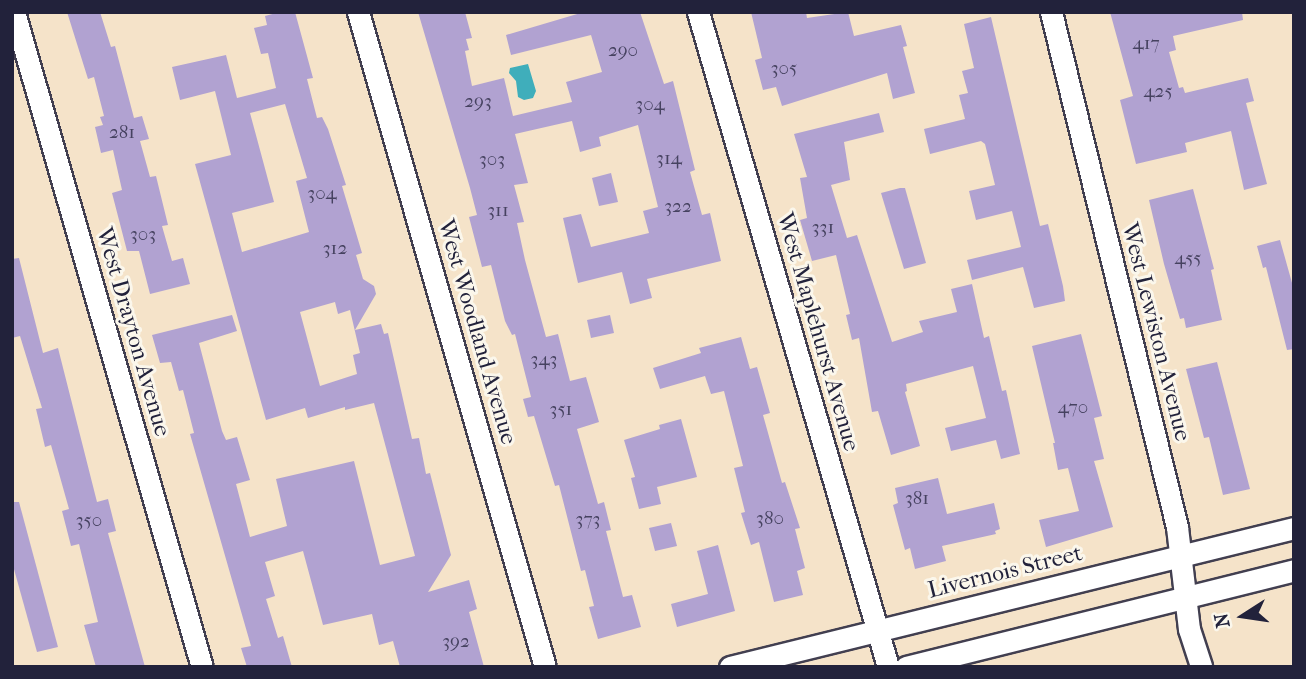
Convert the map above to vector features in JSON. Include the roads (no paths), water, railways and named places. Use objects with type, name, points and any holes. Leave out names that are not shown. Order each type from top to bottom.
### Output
[{"type":"street","name":"West Drayton Avenue","points":[[14,12],[202,667]]},
{"type":"street","name":"West Woodland Avenue","points":[[358,12],[545,667]]},
{"type":"street","name":"West Maplehurst Avenue","points":[[698,12],[888,667]]},
{"type":"street","name":"West Lewiston Avenue","points":[[1051,12],[1177,527],[1189,629],[1201,667]]},
{"type":"street","name":"Livernois Street","points":[[730,667],[1294,528]]},
{"type":"street","points":[[906,667],[1294,570]]},
{"type":"water","points":[[528,64],[536,91],[533,98],[524,100],[518,97],[516,81],[509,73],[510,68]]}]
